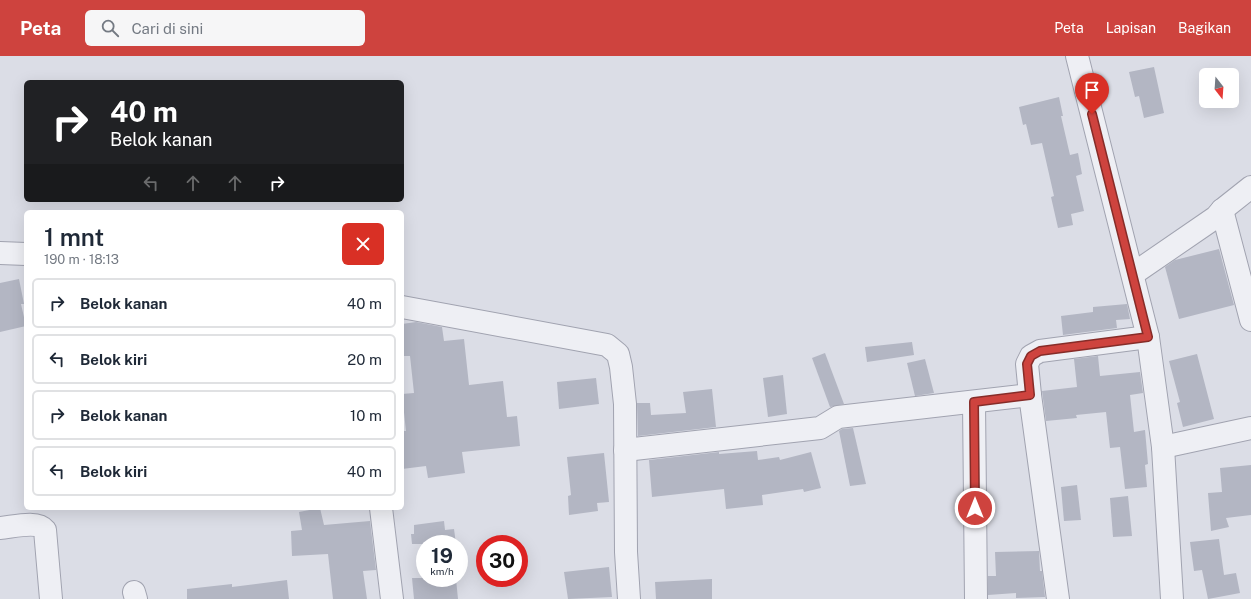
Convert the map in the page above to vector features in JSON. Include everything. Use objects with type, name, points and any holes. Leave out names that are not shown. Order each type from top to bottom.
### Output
[{"type":"street","points":[[1077,56],[1148,337],[1163,447],[1172,599]]},
{"type":"street","points":[[1133,274],[1216,218],[1222,210],[1251,187]]},
{"type":"street","points":[[1222,210],[1251,320]]},
{"type":"street","points":[[0,253],[24,254]]},
{"type":"street","points":[[404,307],[607,345],[618,354],[625,404],[626,552],[629,599]]},
{"type":"street","points":[[1058,599],[1027,364],[1031,356],[1040,351],[1148,337]]},
{"type":"street","points":[[625,450],[820,428],[838,417],[1030,395]]},
{"type":"street","points":[[974,402],[976,599]]},
{"type":"street","points":[[1163,447],[1251,428]]},
{"type":"street","points":[[381,510],[392,599]]},
{"type":"street","points":[[0,528],[36,524],[42,526],[45,530],[51,599]]},
{"type":"building","points":[[1154,67],[1164,113],[1144,118],[1139,96],[1135,97],[1129,72]]},
{"type":"building","points":[[1059,97],[1063,116],[1061,116],[1070,155],[1078,153],[1082,174],[1076,176],[1084,211],[1071,214],[1073,225],[1058,228],[1051,197],[1054,196],[1042,143],[1031,145],[1026,124],[1023,125],[1019,107]]},
{"type":"building","points":[[1219,249],[1234,305],[1179,319],[1165,267],[1175,260]]},
{"type":"building","points":[[19,279],[24,304],[21,304],[24,317],[24,326],[0,332],[0,283]]},
{"type":"building","points":[[1127,304],[1130,319],[1116,320],[1117,328],[1063,335],[1061,316],[1093,312],[1093,307]]},
{"type":"building","points":[[416,322],[442,327],[444,341],[464,339],[469,385],[503,381],[507,417],[517,416],[520,446],[462,452],[465,473],[428,478],[426,466],[404,469],[404,431],[406,431],[404,394],[414,393],[410,356],[404,356],[404,324]]},
{"type":"building","points":[[912,342],[914,355],[867,362],[865,347]]},
{"type":"building","points":[[825,353],[844,404],[830,407],[812,358]]},
{"type":"building","points":[[1197,354],[1214,419],[1183,427],[1177,403],[1180,402],[1169,361]]},
{"type":"building","points":[[1098,356],[1100,376],[1140,372],[1143,393],[1130,395],[1134,432],[1145,430],[1148,464],[1145,465],[1147,487],[1125,489],[1120,447],[1110,448],[1106,412],[1076,415],[1077,418],[1046,421],[1042,391],[1077,387],[1074,359]]},
{"type":"building","points":[[925,359],[934,393],[915,396],[907,363]]},
{"type":"building","points":[[783,375],[787,414],[768,417],[763,378]]},
{"type":"building","points":[[596,378],[599,404],[559,409],[557,382]]},
{"type":"building","points":[[712,389],[716,427],[638,436],[637,403],[650,403],[651,415],[686,413],[683,392]]},
{"type":"building","points":[[853,428],[866,484],[850,486],[839,431],[842,429]]},
{"type":"building","points":[[757,451],[758,460],[779,457],[780,460],[811,452],[821,488],[804,492],[803,489],[762,495],[763,505],[726,509],[724,489],[652,497],[649,460],[719,452],[719,454]]},
{"type":"building","points":[[604,453],[609,502],[597,503],[598,511],[569,515],[568,496],[571,495],[567,457]]},
{"type":"building","points":[[1251,465],[1251,515],[1226,518],[1229,527],[1211,531],[1208,493],[1222,492],[1220,468]]},
{"type":"building","points":[[1077,485],[1081,520],[1064,521],[1061,487]]},
{"type":"building","points":[[1128,496],[1132,536],[1113,537],[1110,498]]},
{"type":"building","points":[[320,510],[324,525],[370,521],[376,570],[363,571],[367,599],[333,599],[328,554],[292,556],[291,531],[302,530],[299,512]]},
{"type":"building","points":[[444,521],[445,530],[454,529],[455,535],[416,535],[416,544],[412,544],[411,534],[414,534],[414,525]]},
{"type":"building","points":[[1219,539],[1224,575],[1236,573],[1240,593],[1208,599],[1202,570],[1194,571],[1190,542]]},
{"type":"building","points":[[1039,551],[1040,571],[1042,571],[1045,597],[1016,598],[1016,593],[988,595],[988,576],[996,576],[995,552]]},
{"type":"building","points":[[609,567],[612,597],[568,599],[564,572]]},
{"type":"building","points":[[412,578],[416,578],[416,587],[457,587],[458,599],[414,599]]},
{"type":"building","points":[[712,579],[712,599],[656,599],[655,582]]},
{"type":"building","points":[[287,580],[289,599],[187,599],[187,589],[232,584],[232,587]]},
{"type":"route","points":[[975,508],[974,402],[1030,395],[1027,364],[1031,356],[1040,351],[1148,337],[1092,114]]}]
